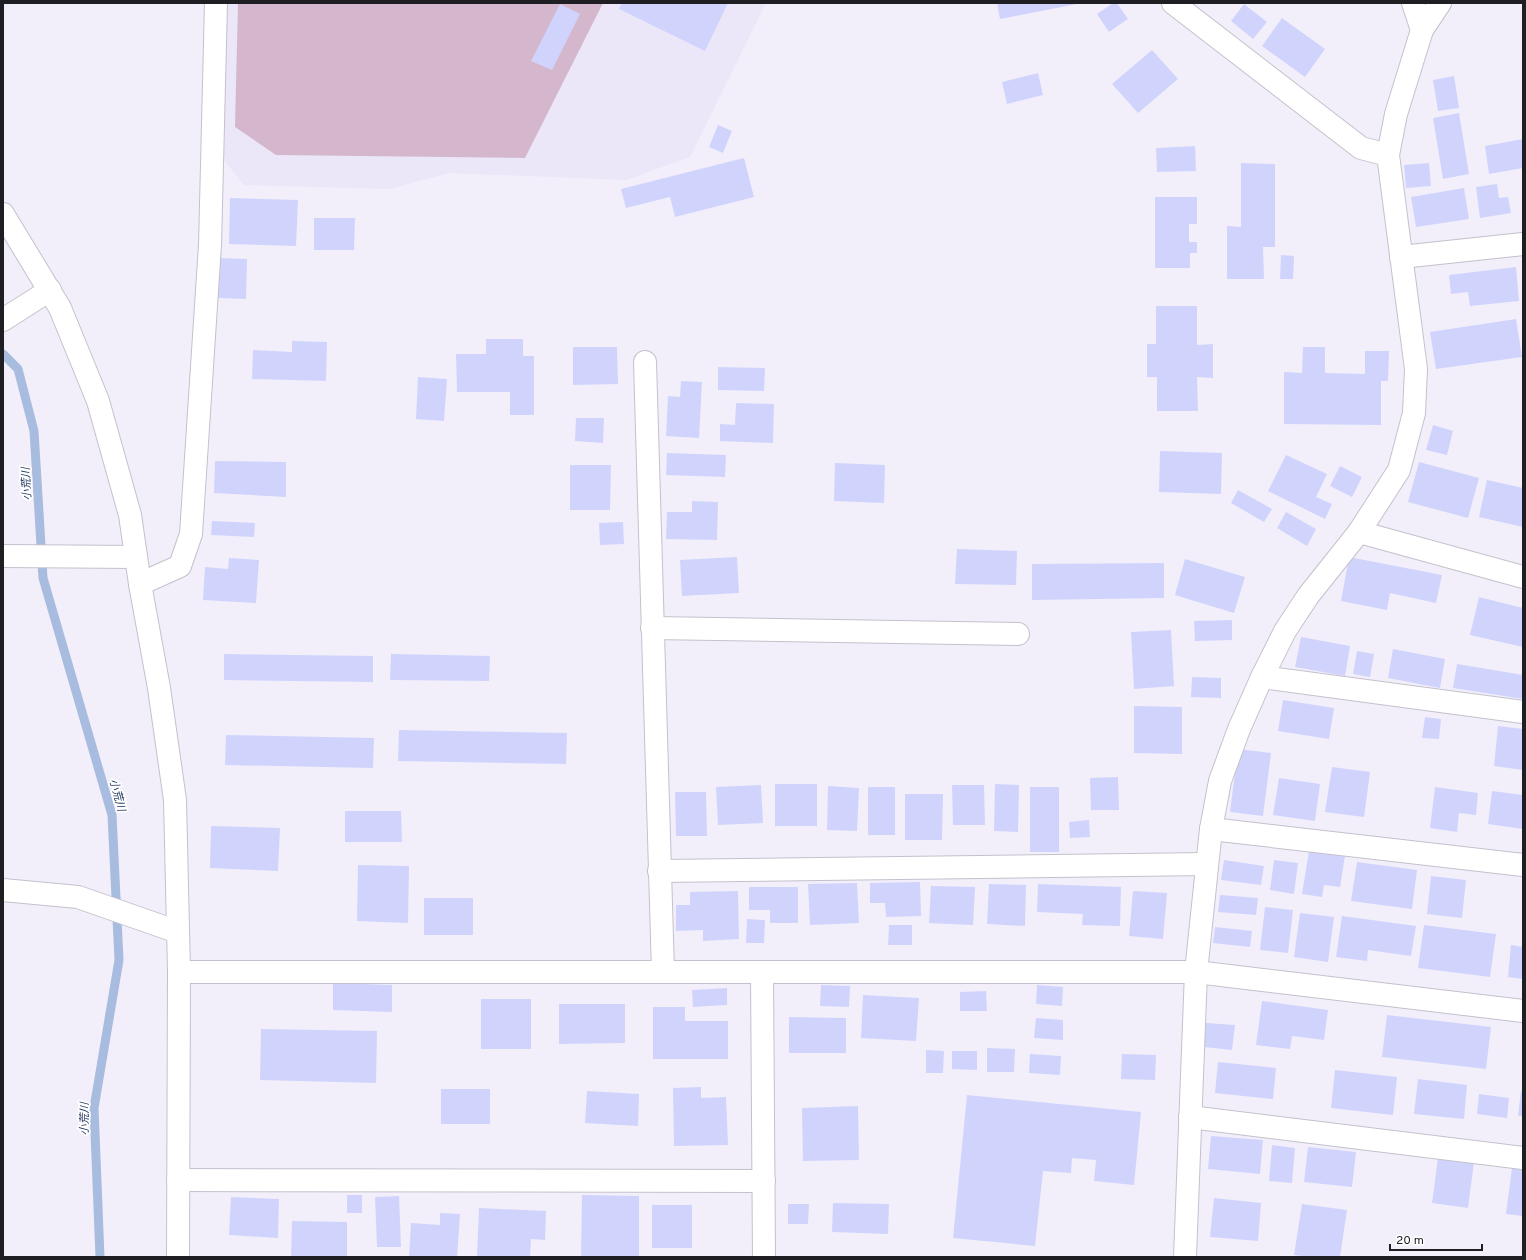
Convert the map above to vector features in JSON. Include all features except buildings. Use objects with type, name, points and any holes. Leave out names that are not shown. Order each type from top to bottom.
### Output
[{"type":"street","points":[[140,584],[180,566],[191,534],[210,245],[216,3]]},
{"type":"street","points":[[1173,3],[1361,148],[1388,155]]},
{"type":"street","points":[[1413,3],[1422,30]]},
{"type":"street","points":[[1185,1257],[1196,972],[1210,829],[1220,781],[1239,729],[1262,676],[1285,631],[1359,532],[1399,470],[1414,413],[1416,369],[1388,155],[1396,114],[1422,30],[1440,3]]},
{"type":"street","points":[[3,214],[60,308],[98,400],[130,515],[140,584],[159,688],[175,800],[179,972],[178,1257]]},
{"type":"street","points":[[1401,258],[1523,244]]},
{"type":"street","points":[[6,318],[50,290]]},
{"type":"street","points":[[645,362],[663,972]]},
{"type":"street","points":[[1359,532],[1523,577]]},
{"type":"street","points":[[9,556],[136,556]]},
{"type":"street","points":[[652,628],[1018,634]]},
{"type":"street","points":[[1262,676],[1523,712]]},
{"type":"street","points":[[1210,829],[1523,865]]},
{"type":"street","points":[[659,871],[1206,864]]},
{"type":"street","points":[[3,890],[78,897],[178,932]]},
{"type":"street","points":[[179,972],[1196,972],[1523,1011]]},
{"type":"street","points":[[762,973],[764,1257]]},
{"type":"street","points":[[1190,1117],[1523,1158]]},
{"type":"street","points":[[178,1180],[764,1181]]},
{"type":"shaded area","points":[[225,3],[766,3],[690,157],[626,180],[449,173],[389,189],[244,185],[225,162],[221,139]]},
{"type":"shaded area","points":[[238,3],[603,3],[525,158],[276,155],[235,127]]},
{"type":"waterway","name":"小荒川","points":[[3,354],[18,369],[34,431],[43,578],[112,815],[119,960],[94,1108],[100,1257]]}]
